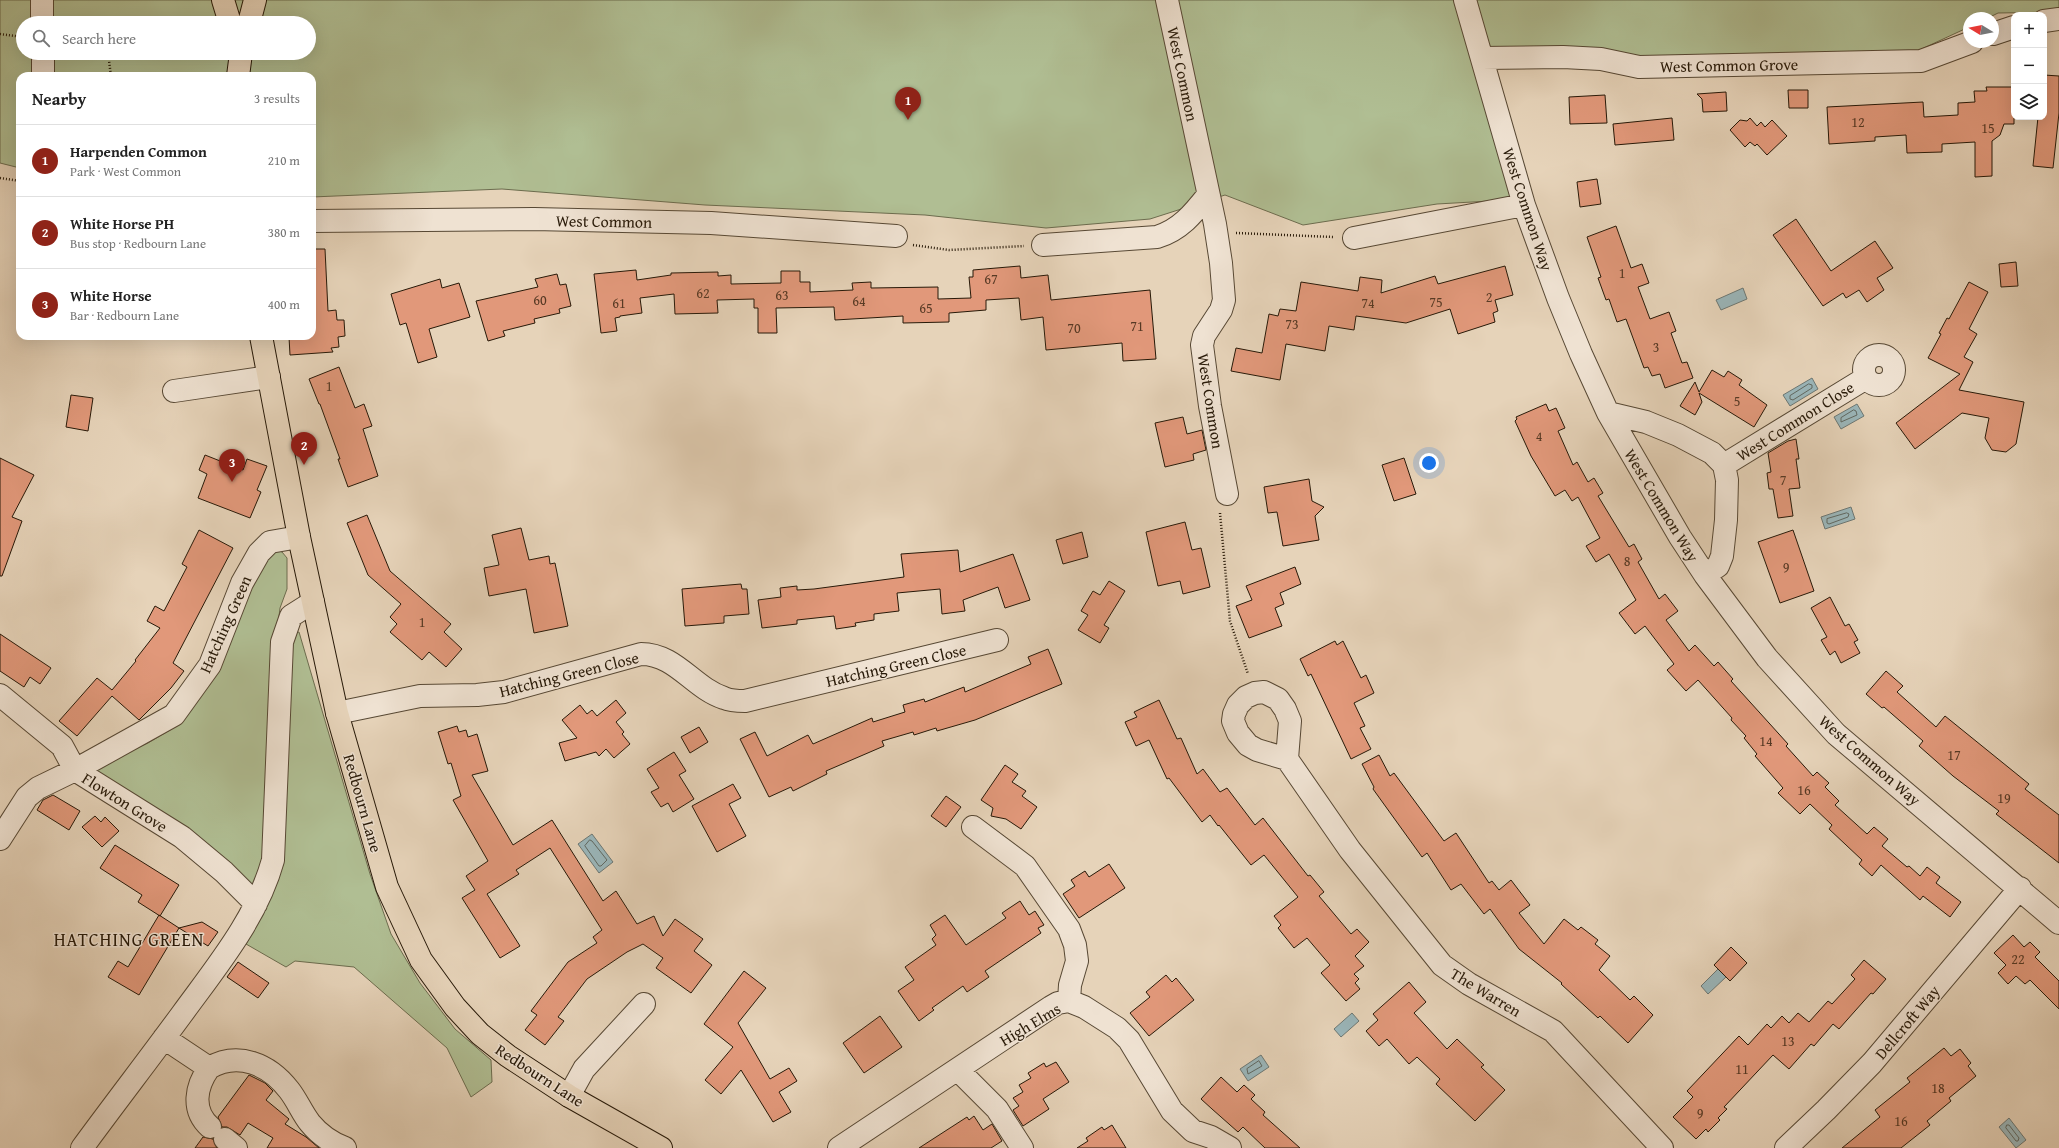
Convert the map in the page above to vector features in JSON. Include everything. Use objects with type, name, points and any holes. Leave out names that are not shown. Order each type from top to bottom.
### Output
[{"type":"main road","points":[[223,0],[228,16]]},
{"type":"main road","points":[[251,16],[256,0]]},
{"type":"main road","name":"Redbourn Lane","points":[[262,340],[299,537],[337,714],[387,887],[421,960],[454,1007],[480,1034],[508,1056],[569,1096],[661,1148]]},
{"type":"street","points":[[42,0],[42,16]]},
{"type":"street","name":"West Common","points":[[1167,0],[1215,224],[1224,300],[1221,310],[1204,336],[1202,345],[1210,406],[1227,494]]},
{"type":"street","name":"West Common Way","points":[[1465,0],[1524,204],[1558,298],[1581,354],[1608,413],[1656,498],[1705,575],[1767,658],[1836,734],[2020,888],[2059,923]]},
{"type":"street","points":[[2047,20],[2059,18]]},
{"type":"street","points":[[1999,32],[2011,28]]},
{"type":"street","name":"West Common Grove","points":[[1482,58],[1563,57],[1601,59],[1639,67],[1920,61],[1963,45]]},
{"type":"street","points":[[43,60],[43,72]]},
{"type":"street","points":[[1042,246],[1157,237],[1170,233],[1186,221],[1208,196]]},
{"type":"street","points":[[1354,238],[1524,204]]},
{"type":"street","name":"West Common","points":[[316,221],[534,219],[711,223],[896,236]]},
{"type":"street","points":[[174,391],[269,377]]},
{"type":"street","name":"West Common Close","points":[[1724,465],[1866,378]]},
{"type":"street","points":[[1608,413],[1646,422],[1678,435],[1712,454],[1724,465]]},
{"type":"street","name":"West Common Way","points":[[1705,575],[1718,566],[1722,556],[1726,520],[1726,480],[1724,465]]},
{"type":"street","name":"Hatching Green","points":[[27,797],[38,788],[75,770],[174,716],[210,665],[242,583],[259,553],[270,542],[299,537]]},
{"type":"street","points":[[82,1148],[231,949],[256,904],[268,878],[273,860],[282,642],[291,616],[313,602]]},
{"type":"street","name":"Hatching Green Close","points":[[337,714],[420,696],[477,695],[504,692],[641,654],[652,654],[663,658],[711,692],[722,698],[746,701],[997,640]]},
{"type":"street","points":[[1264,692],[1278,699],[1285,708],[1290,721],[1287,759],[1257,750],[1248,745],[1238,733],[1233,722],[1234,714],[1238,705],[1246,697],[1255,693],[1264,692]]},
{"type":"street","name":"Flowton Grove","points":[[0,695],[62,746],[75,770],[182,837],[224,872],[256,904]]},
{"type":"street","name":"The Warren","points":[[1287,759],[1350,850],[1442,965],[1469,984],[1553,1031],[1662,1148]]},
{"type":"street","points":[[0,827],[27,797]]},
{"type":"street","points":[[0,838],[27,797]]},
{"type":"street","points":[[973,827],[1025,866],[1068,929],[1075,945],[1077,961],[1070,985],[1069,1001]]},
{"type":"street","name":"Dellcroft Way","points":[[1786,1148],[1872,1063],[2020,888]]},
{"type":"street","name":"High Elms","points":[[839,1148],[1058,1003],[1069,1001],[1084,1007],[1102,1018],[1129,1040],[1189,1139],[1211,1138],[1230,1148]]},
{"type":"street","points":[[569,1096],[584,1069],[644,1004]]},
{"type":"street","points":[[164,1038],[209,1068]]},
{"type":"street","points":[[224,1138],[201,1115],[197,1099],[199,1084],[209,1068],[224,1060],[235,1059],[259,1065],[272,1072],[289,1090],[309,1122],[318,1131],[345,1148]]},
{"type":"street","points":[[958,1070],[997,1110],[1022,1148]]},
{"type":"path","points":[[0,34],[16,36]]},
{"type":"path","points":[[109,60],[111,72]]},
{"type":"path","points":[[0,178],[16,180]]},
{"type":"path","points":[[1215,224],[1230,232],[1354,238]]},
{"type":"path","points":[[896,236],[905,244],[949,250],[1042,246]]},
{"type":"path","points":[[1227,494],[1220,511],[1230,621],[1248,672],[1246,697]]},
{"type":"green space","points":[[0,0],[2059,0],[2059,12],[1963,12],[1963,30],[1913,53],[1489,61],[1525,199],[1437,204],[1303,225],[1225,195],[1150,219],[1046,228],[925,215],[705,205],[502,189],[316,197],[316,72],[16,72],[16,167],[0,163]]},
{"type":"green space","points":[[274,549],[282,552],[287,558],[287,589],[280,608],[275,648],[264,867],[256,887],[245,883],[97,777],[96,768],[148,743],[180,724],[267,555]]},
{"type":"green space","name":"Hatching Green","points":[[299,632],[370,874],[391,934],[420,983],[455,1029],[491,1060],[492,1082],[471,1097],[447,1048],[354,967],[295,961],[286,967],[246,944],[272,894],[291,634]]},
{"type":"water","points":[[1743,288],[1747,299],[1721,310],[1716,300]]},
{"type":"water","points":[[1812,378],[1818,389],[1790,406],[1783,395]]},
{"type":"water","points":[[1857,404],[1864,416],[1841,429],[1834,417]]},
{"type":"water","points":[[1851,507],[1855,519],[1825,529],[1821,517]]},
{"type":"water","points":[[592,834],[613,862],[599,873],[578,844]]},
{"type":"water","points":[[1718,969],[1726,977],[1708,994],[1701,986]]},
{"type":"water","points":[[1352,1013],[1359,1021],[1341,1037],[1334,1029]]},
{"type":"water","points":[[1261,1055],[1269,1067],[1248,1081],[1240,1069]]},
{"type":"water","points":[[2009,1118],[2026,1140],[2016,1148],[1999,1127]]},
{"type":"building","points":[[2047,75],[2059,76],[2059,113],[2053,168],[2033,166],[2038,120],[2047,120]]},
{"type":"building","points":[[1986,87],[2011,87],[2011,120],[2014,120],[2014,124],[2004,124],[2000,135],[1992,141],[1992,176],[1975,177],[1975,142],[1942,144],[1942,152],[1907,153],[1906,135],[1875,137],[1875,141],[1829,144],[1827,107],[1923,102],[1924,117],[1958,115],[1958,103],[1975,102],[1974,91],[1987,91]]},
{"type":"building","points":[[1788,90],[1808,90],[1808,108],[1789,108]]},
{"type":"building","points":[[1726,92],[1727,111],[1703,112],[1702,99],[1697,94]]},
{"type":"building","points":[[1605,95],[1607,123],[1570,124],[1569,97]]},
{"type":"building","points":[[1672,118],[1674,140],[1615,145],[1613,124]]},
{"type":"building","points":[[1750,118],[1757,126],[1761,122],[1765,127],[1772,120],[1787,136],[1767,155],[1757,144],[1755,146],[1750,142],[1745,147],[1730,130],[1740,120],[1747,121]]},
{"type":"building","points":[[1597,179],[1601,204],[1580,207],[1577,182]]},
{"type":"building","points":[[1796,219],[1831,271],[1875,241],[1893,268],[1877,278],[1884,290],[1867,302],[1859,290],[1846,298],[1843,293],[1823,306],[1773,235]]},
{"type":"building","points":[[1616,226],[1631,268],[1642,264],[1649,283],[1638,287],[1650,319],[1669,312],[1676,331],[1671,333],[1682,363],[1687,362],[1693,378],[1665,388],[1660,374],[1652,376],[1648,367],[1644,368],[1626,319],[1617,322],[1609,299],[1606,300],[1598,278],[1601,277],[1587,237]]},
{"type":"building","points":[[316,249],[325,249],[328,311],[336,310],[337,320],[344,320],[345,336],[338,337],[339,347],[331,348],[333,352],[290,355],[289,340],[316,340]]},
{"type":"building","points":[[2016,262],[2018,286],[2001,287],[1999,264]]},
{"type":"building","points":[[1020,266],[1021,278],[1048,275],[1051,300],[1150,290],[1156,359],[1123,361],[1122,343],[1046,350],[1043,317],[1021,320],[1019,298],[986,300],[986,310],[949,313],[949,322],[903,323],[903,316],[835,320],[834,307],[776,308],[777,333],[758,333],[758,308],[754,308],[754,299],[717,300],[718,313],[675,314],[674,294],[640,298],[642,313],[615,318],[617,331],[601,333],[594,274],[636,270],[637,280],[671,275],[671,273],[718,272],[718,276],[731,275],[731,284],[781,283],[781,271],[800,271],[800,282],[810,282],[810,292],[853,290],[852,283],[871,282],[871,288],[938,287],[938,299],[971,298],[969,277],[973,277],[973,270]]},
{"type":"building","points":[[1505,266],[1513,295],[1495,300],[1498,311],[1493,313],[1495,322],[1458,334],[1450,309],[1406,323],[1356,316],[1354,330],[1329,326],[1325,351],[1286,344],[1280,380],[1231,371],[1236,348],[1262,353],[1269,314],[1278,316],[1280,309],[1296,311],[1301,282],[1358,291],[1360,277],[1382,280],[1381,293],[1435,276],[1438,284]]},
{"type":"building","points":[[557,274],[560,285],[566,284],[571,306],[559,309],[560,313],[534,319],[535,323],[503,331],[505,336],[488,341],[476,301],[538,287],[535,279]]},
{"type":"building","points":[[440,279],[442,288],[459,283],[470,317],[429,329],[437,357],[418,363],[406,323],[400,325],[391,294]]},
{"type":"building","points":[[1969,282],[1988,292],[1969,329],[1977,334],[1964,357],[1973,362],[1959,390],[2024,402],[2016,444],[2006,452],[1992,450],[1985,438],[1989,418],[1962,413],[1915,449],[1896,423],[1960,374],[1928,358],[1941,334],[1939,333],[1947,318],[1949,319]]},
{"type":"building","points":[[339,367],[355,408],[364,404],[372,426],[363,429],[378,476],[348,487],[338,459],[340,459],[320,404],[309,379]]},
{"type":"building","points":[[1712,370],[1724,377],[1728,371],[1742,380],[1739,385],[1767,405],[1754,427],[1699,393],[1702,402],[1695,415],[1680,406],[1695,382],[1699,392]]},
{"type":"building","points":[[71,395],[93,398],[88,431],[66,427]]},
{"type":"building","points":[[1546,404],[1549,411],[1556,408],[1565,428],[1558,431],[1573,465],[1577,462],[1588,482],[1594,478],[1603,493],[1598,496],[1629,547],[1634,544],[1642,559],[1638,562],[1659,599],[1665,594],[1678,611],[1666,620],[1689,651],[1695,645],[1714,666],[1718,662],[1733,679],[1731,681],[1788,744],[1786,746],[1813,776],[1817,772],[1829,783],[1825,787],[1839,801],[1835,805],[1867,834],[1874,827],[1888,839],[1882,846],[1907,867],[1909,866],[1920,876],[1927,867],[1940,877],[1936,883],[1961,902],[1950,917],[1923,896],[1920,900],[1881,865],[1872,876],[1859,864],[1862,860],[1829,829],[1832,825],[1810,804],[1800,814],[1778,793],[1783,788],[1755,756],[1757,754],[1744,738],[1746,736],[1731,720],[1732,718],[1698,680],[1686,691],[1667,670],[1674,664],[1645,626],[1635,634],[1619,613],[1636,600],[1609,554],[1596,562],[1586,546],[1600,538],[1578,497],[1572,501],[1565,490],[1555,496],[1531,456],[1515,421],[1517,419],[1516,417]]},
{"type":"building","points":[[1183,417],[1187,434],[1202,430],[1206,450],[1193,454],[1194,460],[1165,467],[1155,423]]},
{"type":"building","points":[[1796,439],[1799,459],[1796,459],[1800,488],[1789,489],[1793,516],[1778,518],[1773,489],[1769,489],[1767,473],[1771,472],[1768,453],[1788,441]]},
{"type":"building","points":[[205,455],[243,470],[247,459],[267,466],[257,490],[261,492],[250,518],[198,498],[207,474],[199,470]]},
{"type":"building","points":[[0,458],[34,475],[12,517],[22,521],[2,576],[0,576]]},
{"type":"building","points":[[1404,458],[1416,494],[1394,501],[1382,465]]},
{"type":"building","points":[[1309,479],[1312,501],[1324,507],[1315,516],[1319,540],[1283,546],[1277,512],[1268,513],[1264,487]]},
{"type":"building","points":[[367,515],[390,571],[451,624],[444,632],[462,649],[446,667],[429,652],[422,660],[390,632],[397,624],[390,617],[401,604],[368,575],[347,523]]},
{"type":"building","points":[[1185,522],[1192,550],[1201,548],[1210,587],[1183,594],[1180,581],[1158,586],[1146,532]]},
{"type":"building","points":[[521,528],[529,560],[549,556],[550,564],[555,563],[568,626],[534,633],[526,589],[489,596],[484,568],[499,565],[492,535]]},
{"type":"building","points":[[199,530],[233,548],[173,663],[184,671],[171,688],[139,720],[112,696],[77,736],[59,721],[97,678],[112,690],[136,661],[135,660],[160,628],[147,621],[155,606],[164,611],[187,567],[182,564]]},
{"type":"building","points":[[1793,530],[1814,591],[1780,603],[1758,542]]},
{"type":"building","points":[[1082,532],[1088,557],[1063,564],[1056,540]]},
{"type":"building","points":[[958,550],[960,572],[1013,554],[1030,600],[1005,608],[998,587],[963,600],[965,611],[942,614],[940,589],[897,593],[899,611],[874,614],[874,620],[855,623],[856,626],[836,629],[834,616],[797,620],[797,624],[762,628],[758,600],[781,597],[780,588],[797,586],[797,590],[814,589],[904,577],[901,554]]},
{"type":"building","points":[[1295,567],[1301,584],[1280,593],[1284,604],[1275,608],[1282,626],[1249,638],[1236,606],[1252,600],[1246,586]]},
{"type":"building","points":[[1109,581],[1125,591],[1104,625],[1109,628],[1100,643],[1078,630],[1088,615],[1081,611],[1093,591],[1100,595]]},
{"type":"building","points":[[741,584],[742,589],[747,589],[749,614],[724,616],[724,623],[685,626],[682,589]]},
{"type":"building","points":[[1830,597],[1845,626],[1849,624],[1858,640],[1854,642],[1860,653],[1841,663],[1835,651],[1830,655],[1821,640],[1827,637],[1811,608]]},
{"type":"building","points":[[0,634],[51,668],[40,684],[30,677],[24,687],[0,671]]},
{"type":"building","points":[[1335,641],[1337,645],[1343,641],[1361,678],[1366,675],[1374,693],[1354,703],[1365,726],[1360,728],[1371,749],[1351,759],[1311,674],[1308,676],[1300,659]]},
{"type":"building","points":[[1048,649],[1062,684],[975,720],[937,731],[936,728],[914,735],[913,732],[882,741],[884,746],[826,771],[827,774],[793,791],[791,787],[769,797],[740,739],[755,732],[767,756],[808,735],[813,744],[872,718],[873,722],[905,712],[903,705],[924,699],[925,702],[964,687],[965,692],[1031,664],[1028,657]]},
{"type":"building","points":[[1886,671],[1903,686],[1897,692],[1936,727],[1945,716],[2029,784],[2025,789],[2059,815],[2059,863],[1996,814],[1999,811],[1953,776],[1919,746],[1923,741],[1884,707],[1882,708],[1866,694]]},
{"type":"building","points":[[616,700],[626,713],[616,722],[624,732],[622,734],[630,744],[614,758],[606,749],[599,756],[596,752],[565,761],[559,743],[577,738],[562,720],[580,705],[587,714],[592,710],[597,716]]},
{"type":"building","points":[[1159,700],[1177,739],[1181,738],[1197,774],[1203,769],[1220,792],[1227,788],[1255,825],[1263,818],[1308,876],[1310,875],[1324,892],[1319,896],[1351,934],[1357,929],[1369,942],[1355,956],[1364,966],[1354,974],[1359,979],[1355,983],[1360,989],[1346,1001],[1321,973],[1330,965],[1307,938],[1294,948],[1278,928],[1281,925],[1274,916],[1298,897],[1264,855],[1251,865],[1210,815],[1202,822],[1169,778],[1167,779],[1149,740],[1136,746],[1125,722],[1137,717],[1134,712]]},
{"type":"building","points":[[457,726],[459,732],[466,730],[468,737],[477,734],[488,771],[472,775],[513,845],[552,820],[603,901],[616,891],[637,924],[654,916],[663,936],[675,919],[703,939],[694,951],[712,965],[691,993],[656,968],[663,958],[643,944],[627,952],[587,979],[558,1017],[564,1021],[545,1045],[525,1030],[537,1015],[531,1011],[568,962],[597,943],[593,937],[602,930],[550,848],[516,870],[519,874],[487,894],[520,946],[500,958],[462,898],[475,890],[466,876],[488,861],[453,800],[461,796],[451,763],[448,764],[438,732]]},
{"type":"building","points":[[699,727],[708,742],[690,753],[681,737]]},
{"type":"building","points":[[674,752],[686,771],[679,775],[694,799],[673,812],[668,803],[661,807],[651,792],[659,788],[647,769]]},
{"type":"building","points":[[1379,755],[1390,776],[1394,773],[1444,841],[1456,833],[1489,883],[1492,881],[1499,890],[1511,880],[1530,905],[1519,913],[1544,944],[1564,919],[1578,930],[1581,927],[1598,940],[1595,944],[1610,956],[1599,970],[1630,1000],[1634,996],[1653,1015],[1628,1043],[1600,1016],[1598,1018],[1561,984],[1562,983],[1519,949],[1490,909],[1484,914],[1461,884],[1451,890],[1427,853],[1422,857],[1373,789],[1374,787],[1362,764]]},
{"type":"building","points":[[1005,765],[1018,774],[1012,782],[1026,791],[1022,796],[1037,807],[1021,829],[1006,819],[991,816],[993,808],[981,800]]},
{"type":"building","points":[[733,784],[741,798],[729,804],[746,836],[717,852],[692,806]]},
{"type":"building","points":[[53,795],[80,811],[69,830],[37,810],[43,800]]},
{"type":"building","points":[[946,796],[961,807],[946,827],[931,816]]},
{"type":"building","points":[[95,816],[101,822],[105,817],[119,831],[102,847],[82,827]]},
{"type":"building","points":[[115,845],[179,885],[160,916],[138,902],[142,895],[100,868]]},
{"type":"building","points":[[1109,864],[1125,888],[1079,918],[1063,894],[1075,886],[1071,880],[1085,871],[1089,877]]},
{"type":"building","points":[[1020,901],[1029,915],[1035,911],[1044,925],[1038,928],[1041,933],[985,971],[989,977],[967,992],[963,986],[932,1008],[934,1010],[919,1021],[898,991],[914,980],[905,967],[936,945],[932,939],[936,935],[930,925],[945,915],[966,945],[1006,918],[1002,913]]},
{"type":"building","points":[[159,915],[179,928],[139,995],[108,977],[118,961],[128,967]]},
{"type":"building","points":[[202,922],[218,932],[208,946],[179,928]]},
{"type":"building","points":[[2013,935],[2024,947],[2030,942],[2040,952],[2035,957],[2059,981],[2059,1009],[2030,980],[2025,984],[2016,976],[2008,984],[1998,973],[2006,965],[1994,953]]},
{"type":"building","points":[[1731,947],[1747,963],[1730,981],[1714,965]]},
{"type":"building","points":[[1864,960],[1886,979],[1873,994],[1871,993],[1839,1029],[1833,1024],[1814,1046],[1811,1044],[1789,1069],[1773,1055],[1724,1107],[1727,1109],[1718,1118],[1720,1120],[1708,1132],[1706,1129],[1696,1139],[1673,1117],[1693,1097],[1687,1091],[1739,1036],[1748,1045],[1767,1024],[1771,1028],[1782,1016],[1789,1023],[1798,1013],[1809,1022],[1828,1001],[1832,1004],[1855,979],[1851,975]]},
{"type":"building","points":[[238,962],[269,983],[258,998],[227,977]]},
{"type":"building","points":[[744,971],[766,988],[738,1023],[770,1079],[789,1068],[797,1081],[779,1092],[791,1112],[773,1122],[741,1070],[721,1094],[705,1080],[733,1047],[704,1024]]},
{"type":"building","points":[[1166,975],[1172,982],[1176,978],[1194,1000],[1149,1036],[1130,1013],[1150,997],[1146,992]]},
{"type":"building","points":[[1409,982],[1426,1002],[1414,1013],[1447,1049],[1457,1039],[1484,1065],[1481,1067],[1505,1090],[1475,1121],[1436,1084],[1440,1079],[1417,1057],[1409,1064],[1387,1039],[1379,1046],[1366,1031],[1378,1020],[1373,1014]]},
{"type":"building","points":[[880,1016],[902,1047],[864,1073],[843,1043]]},
{"type":"building","points":[[1944,1048],[1951,1056],[1960,1049],[1971,1063],[1968,1066],[1976,1076],[1949,1098],[1951,1101],[1927,1121],[1930,1125],[1901,1148],[1842,1148],[1880,1117],[1875,1110],[1910,1082],[1907,1078]]},
{"type":"building","points":[[1056,1062],[1069,1082],[1043,1099],[1049,1109],[1023,1126],[1013,1110],[1019,1106],[1013,1098],[1023,1092],[1019,1085],[1031,1078],[1028,1073],[1044,1063],[1046,1067]]},
{"type":"building","points":[[249,1075],[265,1083],[273,1091],[266,1100],[289,1119],[285,1124],[306,1137],[319,1148],[267,1148],[273,1138],[248,1123],[240,1135],[227,1127],[222,1127],[218,1117]]},
{"type":"building","points":[[1221,1077],[1237,1092],[1244,1085],[1255,1095],[1251,1099],[1265,1112],[1263,1115],[1300,1148],[1265,1148],[1243,1127],[1238,1132],[1212,1109],[1201,1099]]},
{"type":"building","points":[[974,1116],[983,1130],[992,1124],[1002,1141],[991,1148],[919,1148],[967,1117],[969,1120]]},
{"type":"building","points":[[1112,1125],[1126,1148],[1077,1148],[1088,1141],[1086,1138],[1102,1127],[1104,1130]]},
{"type":"building","points":[[203,1137],[213,1139],[217,1148],[195,1148]]},
{"type":"place","name":"Harpenden Common","points":[[908,120]]},
{"type":"place","name":"White Horse PH","points":[[304,465]]},
{"type":"place","name":"White Horse","points":[[232,482]]},
{"type":"district","name":"HATCHING GREEN","points":[[129,940]]}]
